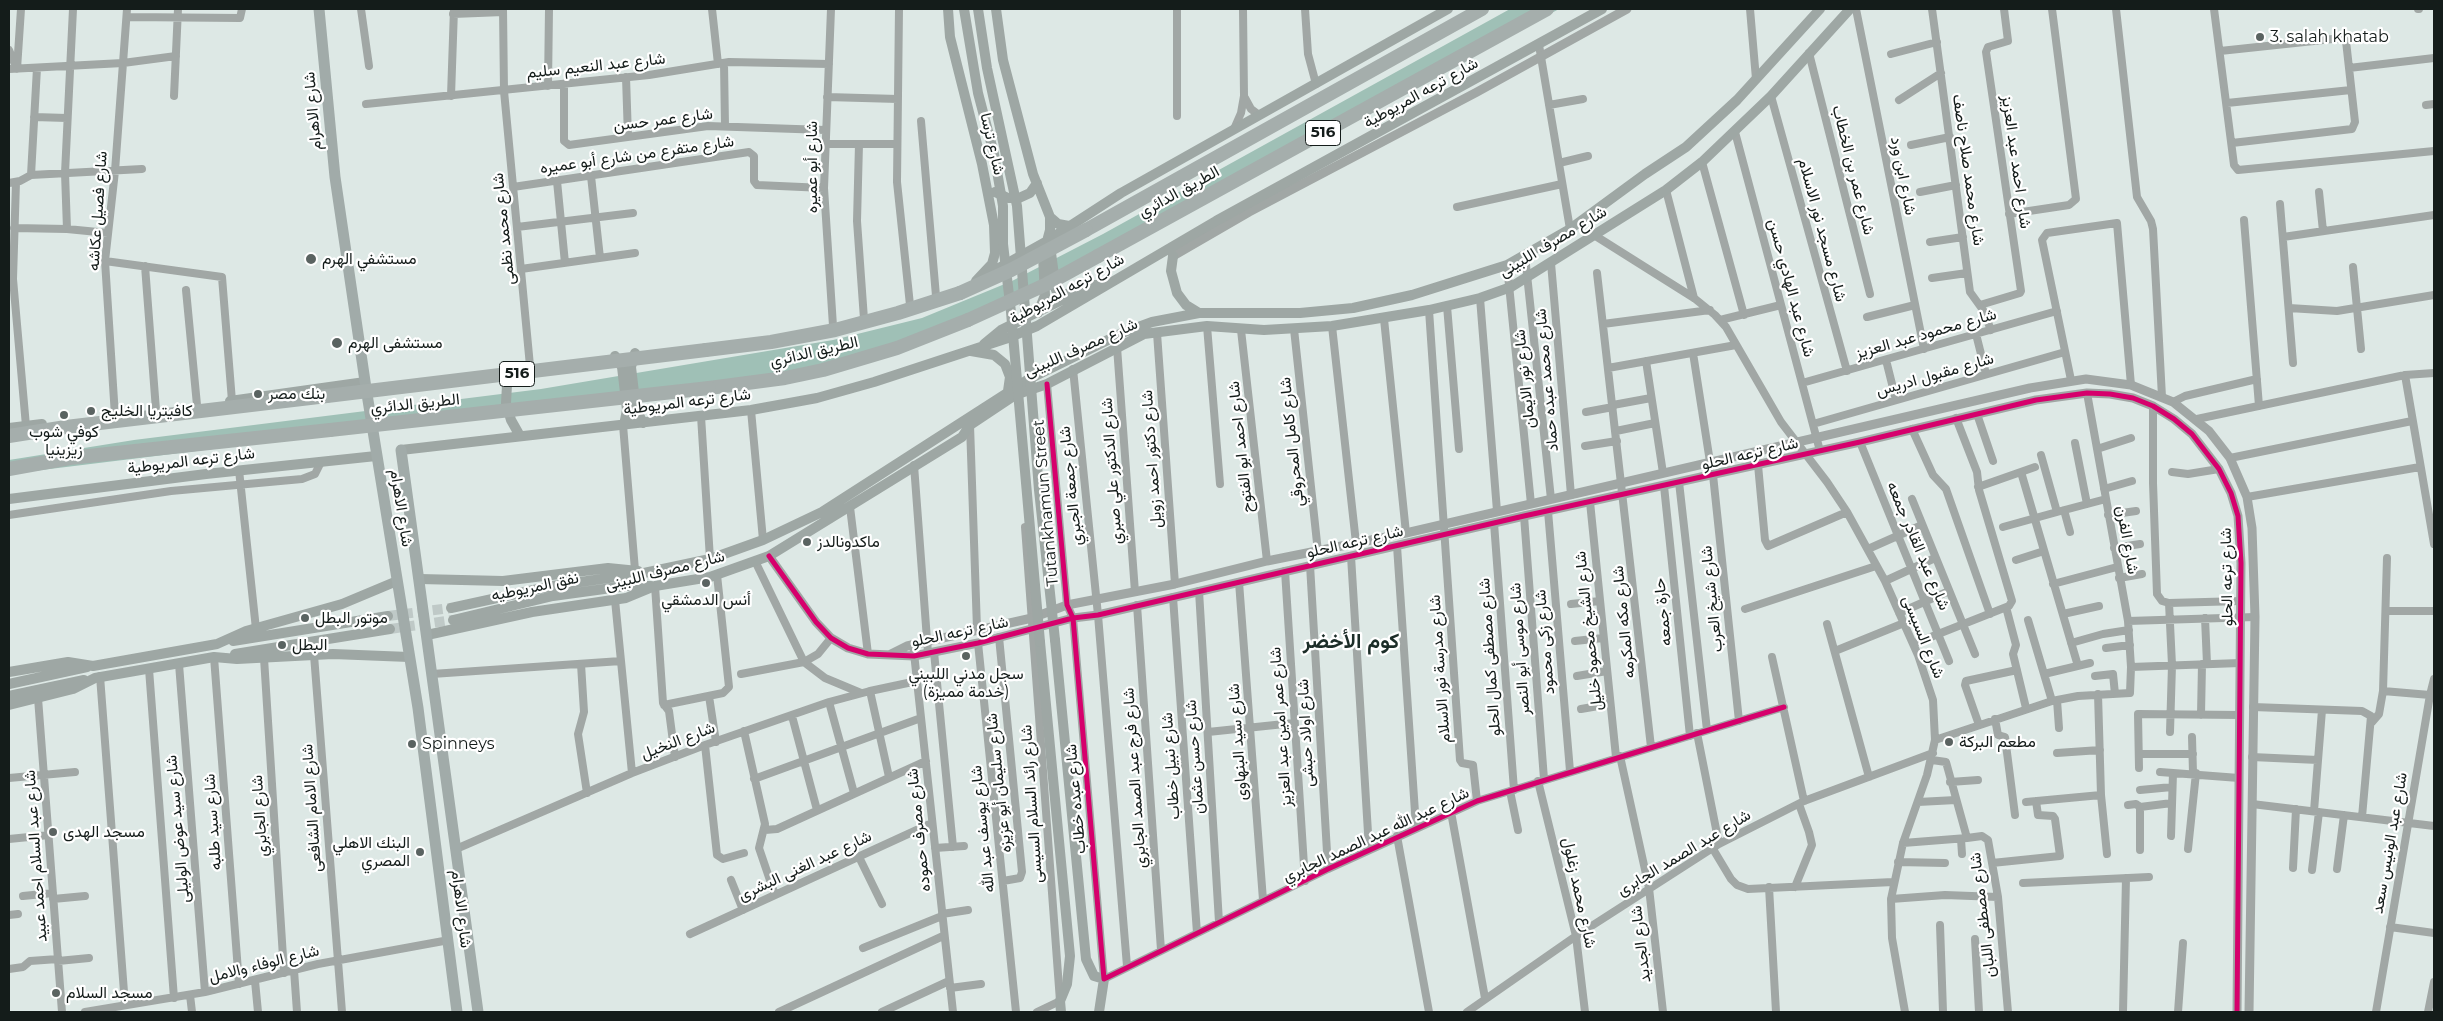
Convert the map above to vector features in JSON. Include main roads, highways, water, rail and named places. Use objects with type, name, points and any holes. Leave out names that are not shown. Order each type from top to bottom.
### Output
[{"type":"highway","name":"الطريق الدائري","points":[[9,436],[66,426],[739,346],[827,331],[898,313],[960,293],[1037,258],[1482,9]]},
{"type":"highway","name":"الطريق الدائري","points":[[9,469],[80,457],[738,385],[785,378],[860,360],[933,334],[1047,284],[1547,9]]},
{"type":"main road","name":"شارع الاهرام","points":[[319,9],[335,177],[365,385],[409,657],[449,940],[457,1012]]},
{"type":"main road","name":"شارع ترسا","points":[[948,9],[950,38],[987,188],[994,225],[995,253],[992,264],[976,281]]},
{"type":"main road","points":[[964,9],[978,93],[994,154],[1003,206],[1003,244],[1011,312],[1070,956],[1067,984],[1060,1001],[1062,1012]]},
{"type":"main road","points":[[978,9],[986,59],[1017,206],[1038,490],[1085,952],[1088,965],[1094,976],[1104,979],[1099,1012]]},
{"type":"main road","name":"شارع ترسا","points":[[996,9],[1005,68],[1037,183],[1050,216]]},
{"type":"main road","points":[[520,436],[511,420],[506,403],[507,385],[512,368],[774,336],[833,326],[910,305],[976,281],[1051,238],[1121,193],[1448,9]]},
{"type":"main road","name":"شارع ترعه المريوطية","points":[[401,450],[750,410],[816,398],[864,385],[1037,326],[1216,221],[1321,169],[1602,9]]},
{"type":"main road","name":"شارع مصرف اللبينى","points":[[420,579],[503,581],[608,568],[640,571],[710,559],[763,540],[822,512],[1012,393],[1122,333],[1161,319],[1199,313],[1300,313],[1353,308],[1412,296],[1508,265],[1570,229],[1645,174],[1686,147],[1707,129],[1756,79],[1820,9]]},
{"type":"main road","name":"شارع مصرف اللبينى","points":[[427,635],[532,612],[615,600],[636,595],[655,586],[717,574],[769,556],[962,437],[970,425],[1012,393],[1047,384],[1144,334],[1207,326],[1241,330],[1332,326],[1384,319],[1429,310],[1480,298],[1511,287],[1666,190],[1702,162],[1770,96],[1850,9]]},
{"type":"main road","points":[[987,188],[1008,198],[1020,198],[1030,193],[1037,183]]},
{"type":"main road","points":[[1050,216],[1058,224],[1069,226]]},
{"type":"main road","points":[[1038,313],[1044,300],[1051,238],[1050,216]]},
{"type":"main road","points":[[1173,256],[1171,271],[1177,293],[1186,304],[1199,313]]},
{"type":"main road","points":[[1047,261],[1058,293],[1062,295],[1084,289]]},
{"type":"main road","points":[[982,346],[1001,330],[1084,289],[1094,285],[1108,285]]},
{"type":"main road","points":[[970,350],[1000,358],[1008,370],[1012,393]]},
{"type":"main road","points":[[636,352],[631,367],[636,409],[643,423]]},
{"type":"main road","points":[[614,355],[622,367],[627,410],[624,425]]},
{"type":"main road","points":[[9,428],[365,385]]},
{"type":"main road","name":"شارع الاهرام","points":[[401,450],[478,1012]]},
{"type":"main road","name":"شارع ترعه المريوطية","points":[[9,499],[238,470],[376,456]]},
{"type":"main road","name":"نفق المريوطيه","points":[[451,608],[552,586],[640,571]]},
{"type":"main road","points":[[217,644],[256,628],[342,604],[397,581]]},
{"type":"main road","name":"نفق المريوطيه","points":[[453,620],[553,596],[626,586],[655,586]]},
{"type":"main road","points":[[9,684],[93,666],[388,616]]},
{"type":"main road","points":[[9,696],[97,677],[390,629]]},
{"type":"main road","points":[[216,657],[233,659],[373,654],[409,657]]},
{"type":"main road","points":[[9,672],[68,662],[93,666]]},
{"type":"main road","points":[[9,705],[76,688],[97,677]]},
{"type":"tunnel","points":[[388,616],[451,608]]},
{"type":"tunnel","points":[[390,629],[453,620]]},
{"type":"place","name":"3. salah khatab","points":[[2260,37]]},
{"type":"place","name":"مستشفي الهرم","points":[[311,259]]},
{"type":"place","name":"مستشفى الهرم","points":[[337,343]]},
{"type":"place","name":"بنك مصر","points":[[258,394]]},
{"type":"place","name":"كافيتريا الخليج","points":[[91,411]]},
{"type":"place","name":"كوفي شوب زيزينيا","points":[[64,415]]},
{"type":"place","name":"ماكدونالدز","points":[[807,542]]},
{"type":"place","name":"أنس الدمشقي","points":[[706,583]]},
{"type":"place","name":"موتور البطل","points":[[305,618]]},
{"type":"place","name":"البطل","points":[[282,645]]},
{"type":"place","name":"سجل مدني اللبيني (خدمة مميزة)","points":[[966,656]]},
{"type":"place","name":"مطعم البركة","points":[[1949,742]]},
{"type":"place","name":"Spinneys","points":[[412,744]]},
{"type":"place","name":"مسجد الهدى","points":[[53,832]]},
{"type":"place","name":"البنك الاهلي المصري","points":[[420,852]]},
{"type":"place","name":"مسجد السلام","points":[[56,993]]},
{"type":"district","name":"كوم الأخضر","points":[[1351,642]]}]
